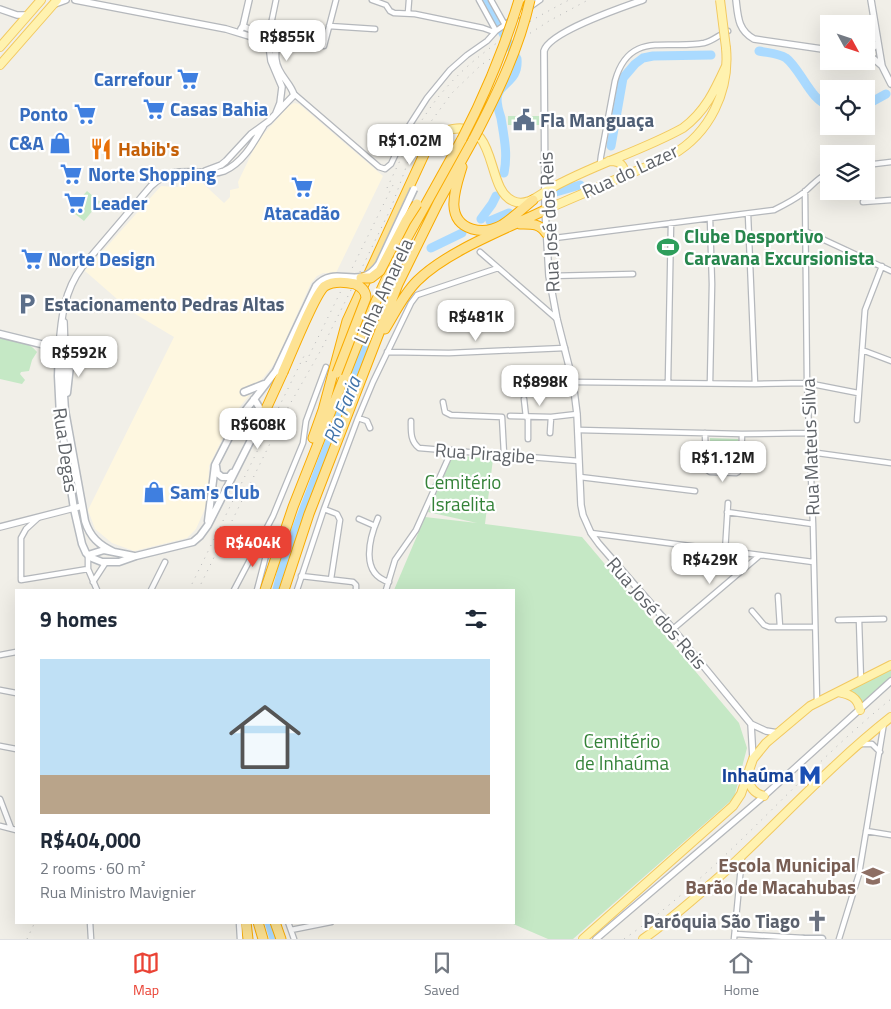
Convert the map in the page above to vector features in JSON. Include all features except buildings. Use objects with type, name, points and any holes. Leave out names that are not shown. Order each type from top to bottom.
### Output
[{"type":"highway","name":"Linha Amarela","points":[[265,589],[293,507],[364,327],[396,258],[484,97],[499,61],[519,0]]},
{"type":"highway","name":"Linha Amarela","points":[[284,589],[309,514],[398,284],[438,203],[465,156],[504,76],[530,0]]},
{"type":"highway","points":[[322,414],[346,321],[427,148]]},
{"type":"highway","points":[[465,156],[454,201],[456,217],[465,226],[481,231],[493,229],[508,220],[533,200]]},
{"type":"highway","points":[[361,278],[371,278],[380,271],[406,221],[447,165]]},
{"type":"highway","points":[[371,353],[407,293],[425,273],[467,248],[545,210]]},
{"type":"highway","points":[[515,225],[536,224],[542,228],[546,236]]},
{"type":"highway","points":[[260,422],[280,372],[321,289],[335,282],[362,287],[366,298],[322,414],[299,480],[293,507]]},
{"type":"highway","points":[[246,924],[248,939]]},
{"type":"highway","points":[[259,924],[264,939]]},
{"type":"highway","points":[[276,924],[281,939]]},
{"type":"main road","points":[[0,47],[41,0]]},
{"type":"main road","name":"Rua do Lazer","points":[[545,210],[672,155],[685,146],[699,132],[711,117],[726,79],[726,48],[720,0]]},
{"type":"main road","points":[[0,65],[55,2]]},
{"type":"main road","name":"Rua do Lazer","points":[[533,200],[546,191],[600,164],[670,134],[687,124],[707,104],[726,66]]},
{"type":"main road","points":[[208,525],[215,465],[238,420],[268,382],[280,372],[316,286],[320,281],[333,276],[361,278],[372,273],[379,264],[414,189],[427,148],[436,137],[444,132],[458,128],[467,130],[479,137],[490,157],[500,187],[507,197],[519,203],[533,200]]},
{"type":"main road","points":[[609,161],[616,161],[622,165],[624,170],[619,178]]},
{"type":"main road","points":[[546,191],[552,202],[559,204]]},
{"type":"main road","points":[[0,334],[62,349]]},
{"type":"main road","name":"Rua Degas","points":[[62,349],[70,366],[65,410],[85,520],[90,534],[100,544],[114,552]]},
{"type":"main road","name":"Rua Degas","points":[[62,349],[58,376],[60,412],[74,509],[82,544],[88,555]]},
{"type":"main road","points":[[244,392],[268,382]]},
{"type":"main road","points":[[88,555],[106,562],[119,562],[193,542],[200,536],[208,525],[260,422],[259,407],[254,399]]},
{"type":"main road","points":[[215,465],[222,477],[229,477],[236,470]]},
{"type":"main road","points":[[88,555],[104,550],[136,556]]},
{"type":"main road","points":[[583,939],[733,806],[741,794],[753,759],[766,743],[818,702],[891,665]]},
{"type":"main road","points":[[838,692],[852,696],[859,704],[860,710]]},
{"type":"main road","points":[[643,939],[691,902],[888,719]]},
{"type":"main road","points":[[747,775],[751,789],[764,796]]},
{"type":"main road","points":[[803,939],[822,939]]},
{"type":"street","points":[[55,2],[66,0]]},
{"type":"street","points":[[75,0],[236,32],[276,43],[290,40],[322,46],[325,44],[336,0]]},
{"type":"street","points":[[236,32],[243,26],[249,0]]},
{"type":"street","points":[[276,0],[270,34],[266,41],[271,61],[284,89],[379,167],[385,169],[391,164],[409,126],[427,98],[450,70],[467,55],[487,42],[499,29],[540,0]]},
{"type":"street","points":[[372,0],[388,6],[390,11],[396,13],[408,13],[483,28],[499,29]]},
{"type":"street","points":[[408,13],[410,0]]},
{"type":"street","points":[[479,0],[499,29]]},
{"type":"street","points":[[491,0],[499,29]]},
{"type":"street","name":"Rua José dos Reis","points":[[643,0],[588,22],[553,39],[545,46],[545,210],[549,276],[574,382],[581,505],[591,533],[603,550],[673,629],[751,724]]},
{"type":"street","points":[[736,0],[741,28],[748,36],[754,39],[820,49]]},
{"type":"street","points":[[871,0],[882,66],[891,84]]},
{"type":"street","points":[[0,9],[17,15],[28,15]]},
{"type":"street","points":[[243,26],[249,30],[270,34],[274,37],[276,43],[275,59],[286,98],[292,96]]},
{"type":"street","points":[[329,26],[375,29]]},
{"type":"street","points":[[600,164],[617,72],[624,61],[632,53],[650,45],[702,44],[728,31]]},
{"type":"street","points":[[875,46],[878,43]]},
{"type":"street","points":[[875,60],[882,66]]},
{"type":"street","points":[[276,114],[284,89]]},
{"type":"street","name":"Rua Degas","points":[[202,172],[222,165],[248,137],[276,114],[292,96]]},
{"type":"street","name":"Rua Degas","points":[[62,349],[64,304],[68,289],[76,275],[151,186],[160,177],[168,173],[218,173],[231,166],[252,145],[264,125]]},
{"type":"street","points":[[231,166],[232,160],[246,145],[248,137]]},
{"type":"street","points":[[875,164],[891,162]]},
{"type":"street","points":[[546,236],[710,219],[774,210],[805,192],[820,178]]},
{"type":"street","name":"Rua Mateus Silva","points":[[805,192],[807,383],[818,702]]},
{"type":"street","points":[[863,202],[891,200]]},
{"type":"street","points":[[748,214],[756,384]]},
{"type":"street","points":[[710,219],[712,284],[710,383]]},
{"type":"street","points":[[668,382],[671,223]]},
{"type":"street","points":[[805,231],[891,271]]},
{"type":"street","points":[[480,252],[558,319]]},
{"type":"street","points":[[857,420],[865,310],[882,266]]},
{"type":"street","points":[[297,589],[324,509],[358,418],[411,303],[418,295],[498,268]]},
{"type":"street","points":[[549,276],[633,274]]},
{"type":"street","points":[[387,352],[449,353],[565,348]]},
{"type":"street","points":[[862,350],[891,361]]},
{"type":"street","points":[[235,589],[273,516],[303,443],[306,421],[326,367]]},
{"type":"street","points":[[574,382],[807,383],[858,393]]},
{"type":"street","points":[[524,399],[528,439]]},
{"type":"street","points":[[443,402],[445,412],[451,415],[502,417],[504,454]]},
{"type":"street","points":[[510,416],[551,417],[577,414]]},
{"type":"street","points":[[550,433],[551,417]]},
{"type":"street","points":[[358,418],[367,421],[370,428]]},
{"type":"street","name":"Rua Piragibe","points":[[411,421],[411,435],[419,448],[579,461]]},
{"type":"street","points":[[578,430],[742,434],[809,433]]},
{"type":"street","points":[[705,433],[706,469],[710,472],[736,474],[741,467],[742,434]]},
{"type":"street","points":[[386,589],[395,560],[416,530],[452,450]]},
{"type":"street","points":[[810,452],[891,463]]},
{"type":"street","points":[[580,477],[695,491]]},
{"type":"street","points":[[725,552],[728,503]]},
{"type":"street","points":[[0,527],[82,506]]},
{"type":"street","points":[[324,509],[337,514],[340,520],[330,579]]},
{"type":"street","points":[[727,512],[813,524]]},
{"type":"street","points":[[38,518],[26,529],[21,538],[21,580],[88,568]]},
{"type":"street","points":[[378,518],[369,546],[372,569],[381,578],[390,582]]},
{"type":"street","points":[[359,519],[375,526]]},
{"type":"street","points":[[591,533],[813,562]]},
{"type":"street","points":[[257,589],[269,544],[262,539]]},
{"type":"street","name":"Rua Degas","points":[[88,555],[88,568],[97,589]]},
{"type":"street","points":[[673,629],[759,556]]},
{"type":"street","points":[[94,582],[106,562]]},
{"type":"street","points":[[152,589],[165,562]]},
{"type":"street","points":[[301,576],[353,582],[356,585],[356,589]]},
{"type":"street","points":[[778,596],[780,627]]},
{"type":"street","points":[[752,611],[766,627],[814,627]]},
{"type":"street","points":[[838,620],[884,619]]},
{"type":"street","points":[[859,620],[862,681]]},
{"type":"street","points":[[0,655],[15,652]]},
{"type":"street","points":[[596,939],[764,796],[891,682]]},
{"type":"street","points":[[0,690],[15,693]]},
{"type":"street","points":[[839,939],[855,890],[880,752],[888,719]]},
{"type":"street","points":[[753,759],[751,724],[766,731],[778,733]]},
{"type":"street","points":[[859,744],[872,744],[880,752]]},
{"type":"street","points":[[0,746],[15,749]]},
{"type":"street","points":[[0,799],[10,828]]},
{"type":"street","points":[[0,826],[15,830]]},
{"type":"street","points":[[866,831],[891,835]]},
{"type":"street","points":[[742,856],[735,937],[803,939]]},
{"type":"street","points":[[90,924],[91,939]]},
{"type":"street","points":[[239,924],[240,939]]},
{"type":"street","points":[[288,924],[294,939]]},
{"type":"street","points":[[290,930],[320,924]]},
{"type":"shaded area","points":[[294,103],[299,104],[383,176],[336,273],[323,273],[317,276],[311,283],[275,363],[235,413],[209,466],[208,497],[196,529],[187,538],[134,551],[112,543],[95,529],[88,510],[174,337],[132,312],[85,271],[161,186],[178,187],[179,178],[198,179],[224,203],[230,197],[230,190],[239,188],[238,182],[258,140]]},
{"type":"green space","name":"Fla Manguaça","points":[[508,116],[540,116],[540,125],[508,125]]},
{"type":"green space","points":[[87,191],[100,202],[84,221],[70,210]]},
{"type":"green space","points":[[0,338],[25,343],[37,352],[32,360],[29,371],[21,372],[20,374],[25,380],[22,384],[0,379]]},
{"type":"green space","points":[[710,438],[738,439],[737,471],[709,470]]},
{"type":"green space","name":"Cemitério de Inhaúma","points":[[453,455],[493,459],[485,524],[582,537],[739,723],[747,748],[734,798],[573,939],[548,939],[513,924],[515,924],[515,589],[394,589],[425,517],[477,523],[428,512]]},
{"type":"green space","points":[[891,670],[891,678],[862,704],[856,695],[848,690]]},
{"type":"waterway","name":"Rio Faria","points":[[485,0],[517,59],[515,73],[498,93],[497,99],[505,146],[504,173]]},
{"type":"waterway","points":[[759,51],[786,58],[820,100]]},
{"type":"waterway","points":[[611,146],[623,78],[635,64],[643,58],[653,56],[711,55]]},
{"type":"waterway","points":[[875,100],[886,94]]},
{"type":"waterway","points":[[556,192],[580,185]]},
{"type":"waterway","name":"Rio Faria","points":[[481,219],[496,196]]},
{"type":"waterway","points":[[490,221],[509,213]]},
{"type":"waterway","name":"Rio Faria","points":[[431,248],[462,233]]},
{"type":"waterway","name":"Rio Faria","points":[[277,589],[284,561],[367,343]]},
{"type":"waterway","name":"Rio Faria","points":[[270,924],[274,939]]},
{"type":"railway","points":[[387,188],[420,123],[455,78],[490,48],[529,22],[569,0]]},
{"type":"railway","points":[[198,589],[286,411],[321,350],[356,280],[391,208],[408,162],[427,127],[452,93],[481,65],[549,21],[588,0]]},
{"type":"railway","points":[[306,362],[394,183]]},
{"type":"railway","points":[[189,589],[305,354]]},
{"type":"railway","points":[[624,939],[694,883],[857,728],[891,699]]},
{"type":"railway","points":[[27,939],[34,924]]},
{"type":"place","name":"Carrefour","points":[[188,79]]},
{"type":"place","name":"Casas Bahia","points":[[154,109]]},
{"type":"place","name":"Ponto","points":[[85,114]]},
{"type":"place","name":"Fla Manguaça","points":[[524,120]]},
{"type":"place","name":"C&A","points":[[60,143]]},
{"type":"place","name":"Habib's","points":[[101,149]]},
{"type":"place","name":"Norte Shopping","points":[[71,174]]},
{"type":"place","name":"Atacadão","points":[[302,187]]},
{"type":"place","name":"Leader","points":[[75,203]]},
{"type":"place","name":"Clube Desportivo Caravana Excursionista","points":[[668,247]]},
{"type":"place","name":"Norte Design","points":[[32,259]]},
{"type":"place","name":"Estacionamento Pedras Altas","points":[[27,304]]},
{"type":"place","name":"Sam's Club","points":[[154,492]]},
{"type":"place","name":"Inhaúma","points":[[810,775]]},
{"type":"place","name":"Escola Municipal Barão de Macahubas","points":[[873,876]]},
{"type":"place","name":"Paróquia São Tiago","points":[[817,921]]},
{"type":"park label","name":"Cemitério Israelita","points":[[463,493]]}]
